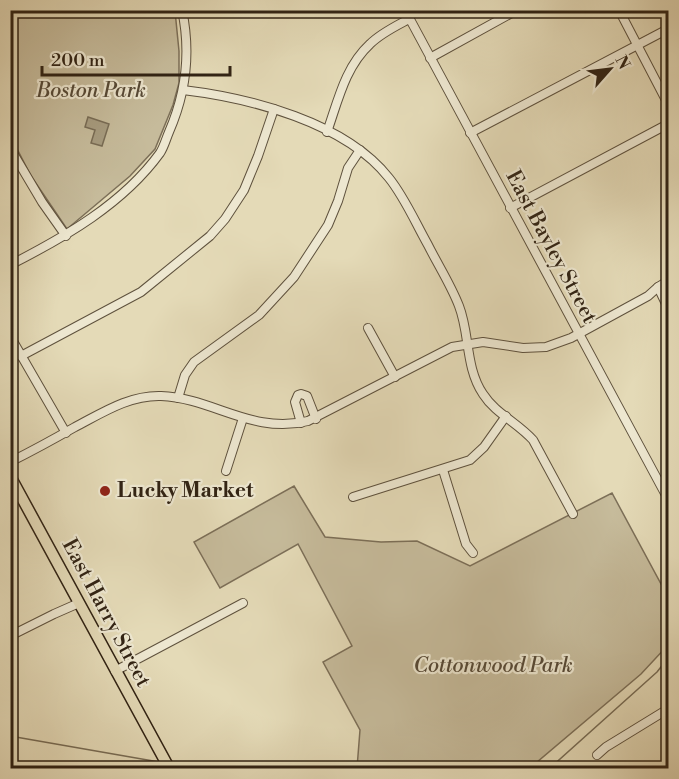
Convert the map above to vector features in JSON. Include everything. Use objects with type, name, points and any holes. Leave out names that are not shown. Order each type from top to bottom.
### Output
[{"type":"main road","name":"East Harry Street","points":[[10,476],[169,768]]},
{"type":"street","points":[[10,265],[66,236],[127,190],[161,152],[178,112],[183,90],[187,49],[182,10]]},
{"type":"street","name":"East Bayley Street","points":[[405,10],[578,335],[669,499]]},
{"type":"street","points":[[430,58],[517,10]]},
{"type":"street","points":[[619,10],[669,104]]},
{"type":"street","points":[[327,132],[342,88],[355,62],[379,36],[409,19]]},
{"type":"street","points":[[470,133],[669,29]]},
{"type":"street","points":[[183,90],[274,109],[327,132],[360,150],[388,176],[459,305],[474,378],[479,388],[492,404],[525,432],[538,448],[573,514]]},
{"type":"street","points":[[21,356],[141,292],[210,236],[225,219],[244,190],[274,109]]},
{"type":"street","points":[[510,208],[669,124]]},
{"type":"street","points":[[10,148],[42,202],[66,236]]},
{"type":"street","points":[[178,398],[185,375],[194,362],[259,315],[294,277],[328,225],[348,168],[360,150]]},
{"type":"street","points":[[10,462],[117,405],[153,396],[178,398],[274,425],[301,423],[316,419],[445,350],[467,344],[489,343],[531,349],[555,344],[578,335],[648,296],[669,281]]},
{"type":"street","points":[[658,287],[665,293],[669,308]]},
{"type":"street","points":[[648,296],[656,298],[665,293]]},
{"type":"street","points":[[368,328],[395,377]]},
{"type":"street","points":[[10,336],[66,433]]},
{"type":"street","points":[[301,423],[295,402],[298,395],[307,396],[316,419]]},
{"type":"street","points":[[353,498],[461,464],[478,454],[506,416]]},
{"type":"street","points":[[226,471],[243,418]]},
{"type":"street","points":[[443,470],[466,544],[473,553]]},
{"type":"street","points":[[10,636],[79,603]]},
{"type":"street","points":[[115,671],[243,603]]},
{"type":"street","points":[[597,755],[606,747],[669,709]]},
{"type":"green space","name":"Boston Park","points":[[10,11],[175,11],[179,83],[173,105],[155,149],[130,176],[67,229],[31,176],[11,137]]},
{"type":"green space","name":"Cottonwood Park","points":[[294,486],[325,537],[381,542],[417,541],[470,566],[612,493],[668,597],[668,645],[641,674],[530,768],[357,768],[360,730],[323,662],[352,646],[298,544],[220,588],[194,542]]},
{"type":"shaded area","points":[[88,117],[109,124],[102,146],[91,143],[95,130],[85,127]]},
{"type":"waterway","points":[[550,768],[657,672],[668,658]]},
{"type":"waterway","points":[[10,736],[159,762]]},
{"type":"waterway","points":[[173,764],[199,768]]},
{"type":"place","name":"Lucky Market","points":[[105,491]]}]
